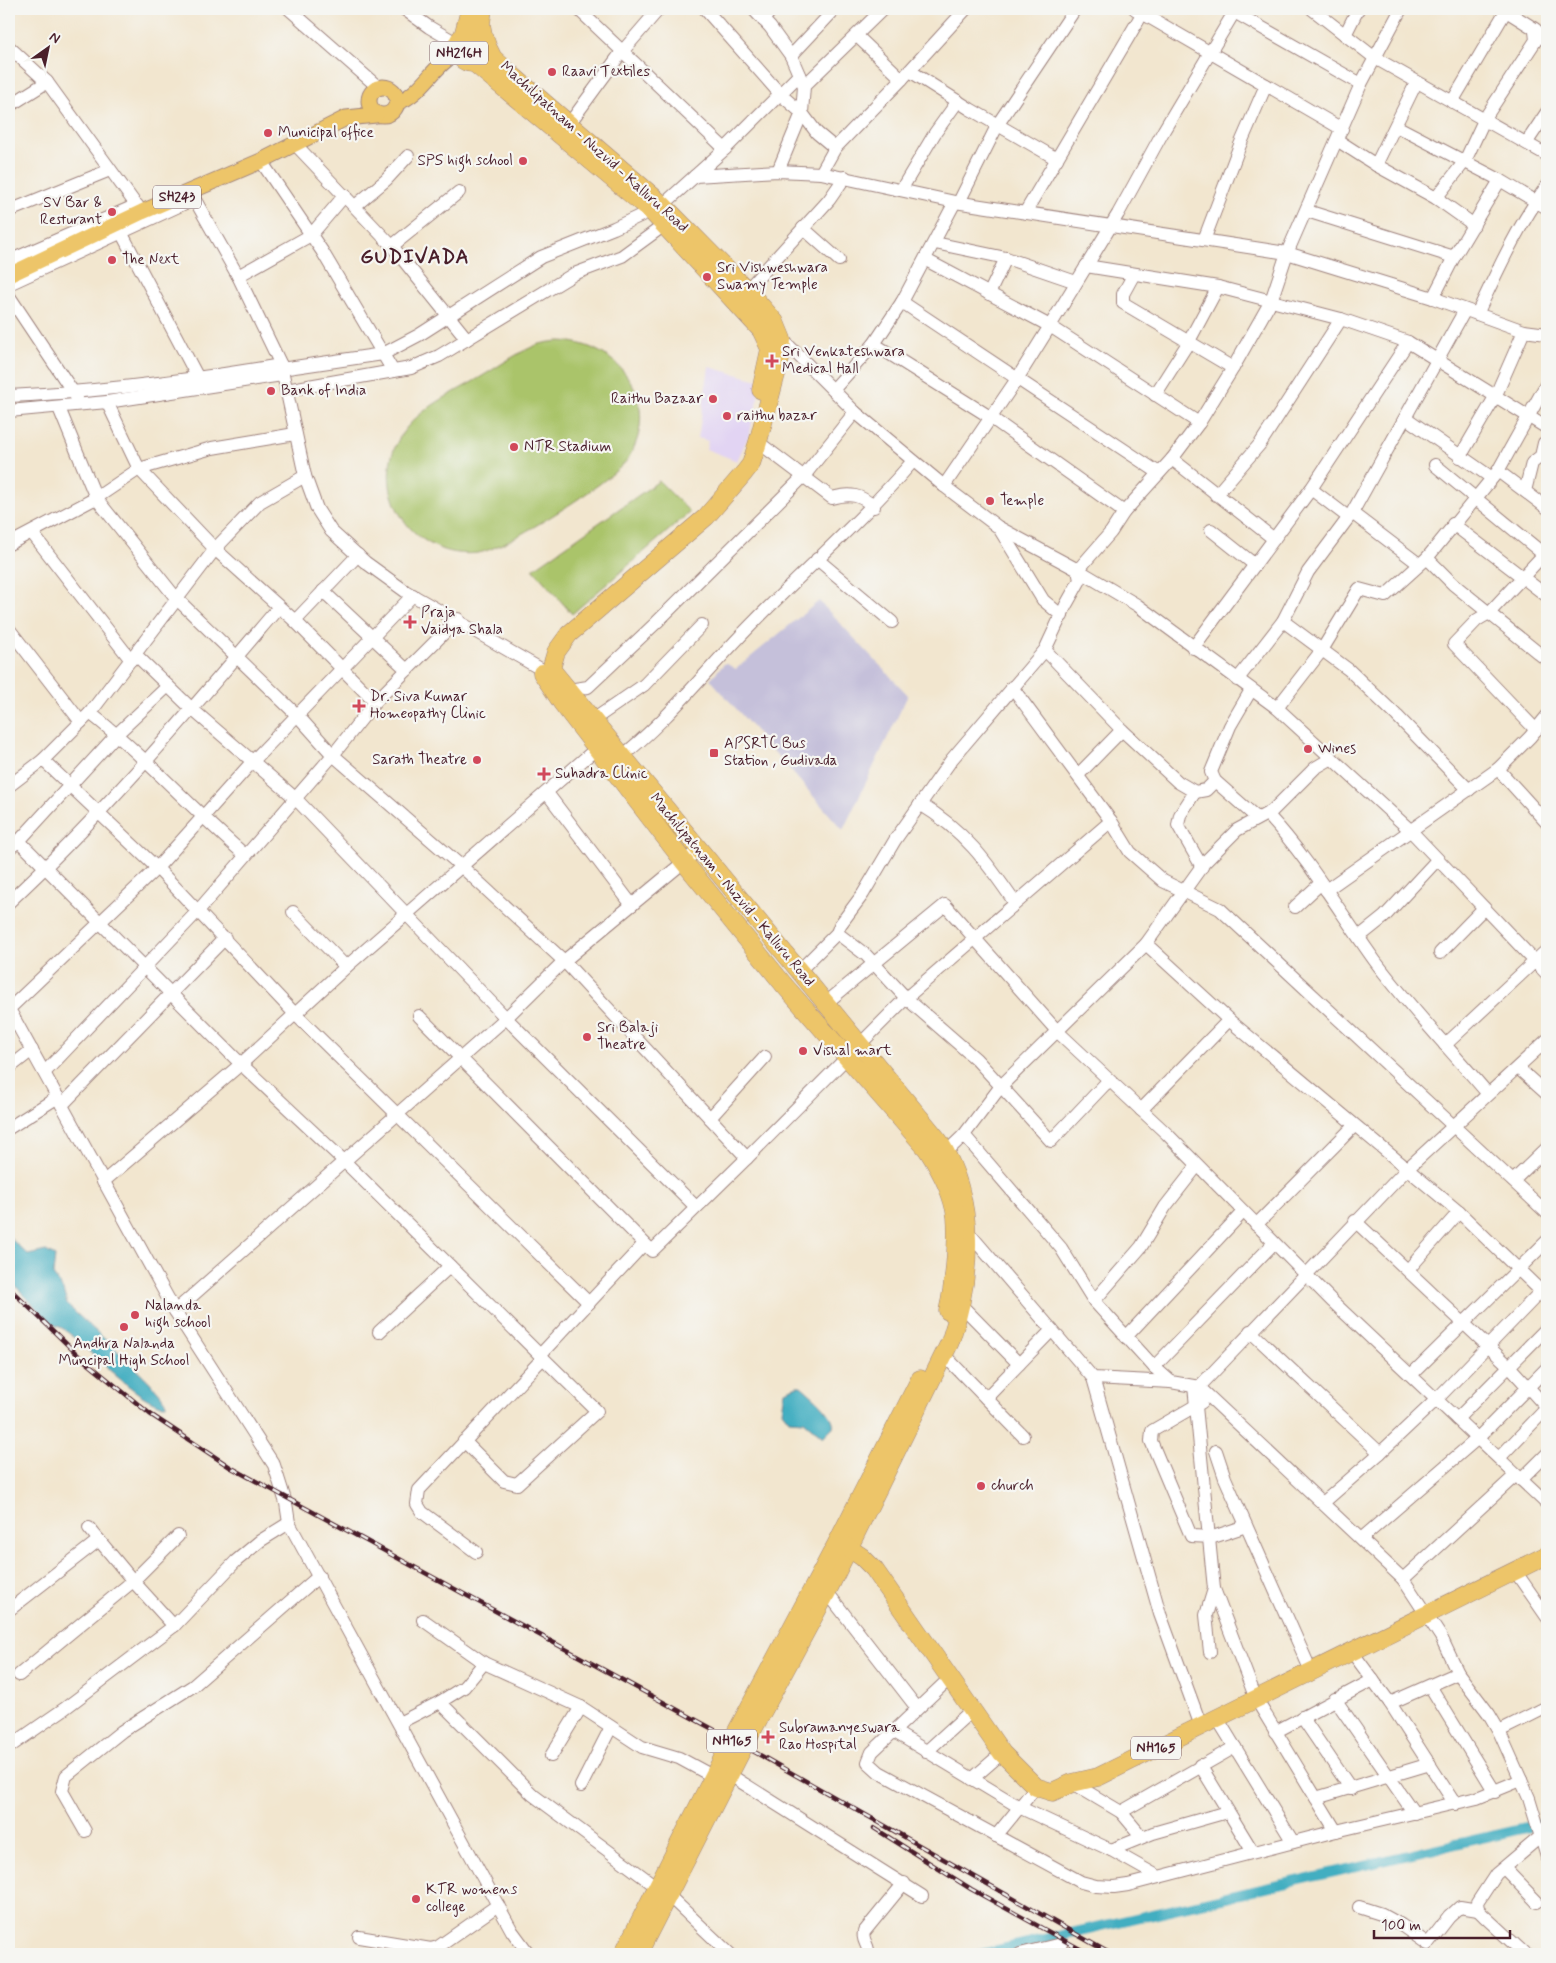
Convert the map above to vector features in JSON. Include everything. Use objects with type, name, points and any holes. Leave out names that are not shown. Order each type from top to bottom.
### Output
[{"type":"highway","name":"NH216H","points":[[470,9],[460,44],[464,60],[473,62],[485,55],[485,42],[481,24],[483,9]]},
{"type":"highway","name":"NH216H","points":[[460,44],[472,33],[485,42]]},
{"type":"highway","name":"Machilipatnam - Nuzvid - Kalluru Road","points":[[485,42],[493,58],[568,124],[747,290],[775,322],[774,338],[754,423],[737,467],[698,509],[568,624],[547,649],[545,669],[562,703],[598,747],[617,761],[699,849],[860,1043],[941,1157],[964,1197],[968,1232],[966,1276],[961,1305],[944,1355],[844,1545]]},
{"type":"highway","name":"Machilipatnam - Nuzvid - Kalluru Road","points":[[473,62],[657,208],[663,226],[761,330],[774,338]]},
{"type":"highway","points":[[545,669],[569,634],[706,517],[751,464],[782,356],[774,338]]},
{"type":"highway","name":"Machilipatnam - Nuzvid - Kalluru Road","points":[[545,669],[568,690],[593,720],[617,761],[684,862],[784,985],[846,1057],[927,1149],[941,1157],[956,1218],[953,1272],[944,1324],[934,1350],[844,1545]]},
{"type":"highway","points":[[844,1545],[874,1569],[1002,1753],[1036,1787]]},
{"type":"highway","name":"NH165","points":[[722,1776],[828,1592],[844,1545]]},
{"type":"highway","name":"NH165","points":[[638,1954],[663,1892],[844,1545]]},
{"type":"highway","name":"NH165","points":[[1036,1787],[1052,1792],[1072,1783],[1098,1776],[1547,1554]]},
{"type":"highway","name":"NH165","points":[[623,1954],[663,1892]]},
{"type":"main road","name":"SH243","points":[[346,118],[391,114],[398,102],[414,93],[432,71],[460,44]]},
{"type":"main road","points":[[376,115],[371,110],[368,101],[375,90],[388,87],[395,93],[398,102]]},
{"type":"main road","name":"SH243","points":[[9,275],[142,212],[192,195],[261,161],[346,118],[375,90]]},
{"type":"street","points":[[289,9],[304,13],[375,90]]},
{"type":"street","points":[[404,9],[443,36],[460,44]]},
{"type":"street","points":[[578,9],[622,53],[725,149]]},
{"type":"street","points":[[568,124],[622,53],[659,9]]},
{"type":"street","points":[[753,9],[791,56],[802,81],[802,113],[778,171]]},
{"type":"street","points":[[763,20],[772,9]]},
{"type":"street","points":[[791,56],[835,9]]},
{"type":"street","points":[[9,411],[59,408],[108,402],[281,370],[383,354],[449,316],[541,257],[657,208],[725,149],[781,95],[802,81],[857,36],[883,9]]},
{"type":"street","points":[[821,172],[835,148],[906,75],[966,9]]},
{"type":"street","points":[[834,390],[874,344],[902,302],[998,124],[1075,9]]},
{"type":"street","points":[[1312,9],[1375,58],[1416,83],[1485,118],[1547,155]]},
{"type":"street","points":[[1345,35],[1358,9]]},
{"type":"street","points":[[1078,570],[1111,532],[1124,512],[1172,459],[1199,423],[1233,368],[1271,300],[1287,253],[1307,212],[1323,169],[1361,84],[1401,9]]},
{"type":"street","points":[[1452,102],[1505,9],[1547,41]]},
{"type":"street","points":[[1026,211],[1141,10],[1266,85],[1339,134],[1376,165],[1436,198],[1474,225]]},
{"type":"street","points":[[944,486],[1017,379],[1112,225],[1233,10],[1361,84]]},
{"type":"street","points":[[712,11],[781,95],[802,113],[817,133],[835,148]]},
{"type":"street","points":[[1436,198],[1465,162],[1485,118],[1536,40],[1535,31]]},
{"type":"street","points":[[857,36],[906,75],[958,101],[1057,159]]},
{"type":"street","points":[[9,47],[47,82],[142,212]]},
{"type":"street","points":[[9,106],[47,82]]},
{"type":"street","points":[[1376,165],[1416,83]]},
{"type":"street","points":[[1204,240],[1266,85]]},
{"type":"street","points":[[901,190],[935,133],[958,101]]},
{"type":"street","points":[[1527,142],[1547,112]]},
{"type":"street","points":[[1396,126],[1500,180],[1547,208]]},
{"type":"street","points":[[294,143],[392,246],[468,339]]},
{"type":"street","points":[[355,206],[386,180],[408,156]]},
{"type":"street","points":[[261,161],[311,234],[393,371]]},
{"type":"street","points":[[9,212],[110,170]]},
{"type":"street","points":[[695,176],[778,171],[821,172],[957,202],[1026,211],[1287,253],[1433,298],[1524,332],[1547,334]]},
{"type":"street","points":[[747,290],[829,200],[845,177]]},
{"type":"street","points":[[1433,298],[1454,257],[1500,180]]},
{"type":"street","points":[[1237,680],[1282,621],[1308,572],[1350,515],[1438,361],[1501,264],[1536,200],[1547,186]]},
{"type":"street","points":[[392,246],[459,192]]},
{"type":"street","points":[[192,195],[238,276],[281,370],[305,476],[317,509],[331,532],[358,555],[413,595],[545,669]]},
{"type":"street","points":[[238,276],[311,234],[345,195]]},
{"type":"street","points":[[9,284],[121,232],[142,212]]},
{"type":"street","points":[[9,261],[142,212]]},
{"type":"street","points":[[1307,212],[1454,257]]},
{"type":"street","points":[[286,390],[393,371],[425,362],[468,339],[574,274],[622,256],[663,226]]},
{"type":"street","points":[[803,228],[840,260]]},
{"type":"street","points":[[121,232],[198,378]]},
{"type":"street","points":[[935,243],[1006,258],[1076,282]]},
{"type":"street","points":[[989,294],[1006,258]]},
{"type":"street","points":[[926,260],[1050,326],[1199,423]]},
{"type":"street","points":[[1086,266],[1218,287],[1341,319],[1408,342],[1547,428]]},
{"type":"street","points":[[1134,274],[1123,294],[1124,303],[1188,343],[1233,368]]},
{"type":"street","points":[[1155,395],[1188,343],[1218,287]]},
{"type":"street","points":[[9,296],[75,393],[80,405]]},
{"type":"street","points":[[902,302],[1159,473]]},
{"type":"street","points":[[1216,495],[1260,444],[1341,319]]},
{"type":"street","points":[[1460,457],[1495,397],[1524,332]]},
{"type":"street","points":[[774,338],[834,390],[855,412],[913,461],[998,527],[1078,570],[1137,605],[1277,708],[1410,830],[1547,974]]},
{"type":"street","points":[[1193,648],[1311,489],[1408,342]]},
{"type":"street","points":[[874,344],[990,417],[1124,512]]},
{"type":"street","points":[[9,396],[75,393],[281,370]]},
{"type":"street","points":[[1277,708],[1322,650],[1359,589],[1385,596],[1423,561],[1454,524],[1495,474],[1547,383]]},
{"type":"street","points":[[108,402],[139,469],[215,549],[295,621],[375,702]]},
{"type":"street","points":[[59,408],[96,498],[176,598],[298,716],[333,755],[461,866],[564,961],[747,1158]]},
{"type":"street","points":[[568,690],[588,686],[618,660],[804,476],[855,412]]},
{"type":"street","points":[[1406,418],[1460,457],[1495,474],[1547,504]]},
{"type":"street","points":[[9,544],[96,498],[139,469],[212,448],[294,434]]},
{"type":"street","points":[[758,442],[832,498],[851,494],[865,499],[874,507]]},
{"type":"street","points":[[1525,491],[1532,463],[1541,456],[1544,443],[1547,444]]},
{"type":"street","points":[[1172,459],[1274,540]]},
{"type":"street","points":[[617,761],[669,713],[816,559],[874,507],[913,461]]},
{"type":"street","points":[[1435,465],[1546,554],[1488,613],[1477,620],[1454,644],[1536,730]]},
{"type":"street","points":[[9,786],[43,760],[86,717],[134,658],[176,598],[215,549],[260,502],[305,476]]},
{"type":"street","points":[[1311,489],[1423,561],[1547,660]]},
{"type":"street","points":[[1454,524],[1547,596]]},
{"type":"street","points":[[998,527],[1043,600],[1062,616]]},
{"type":"street","points":[[1211,530],[1255,565]]},
{"type":"street","points":[[32,533],[134,658],[295,798],[506,1018],[696,1207]]},
{"type":"street","points":[[295,621],[358,555]]},
{"type":"street","points":[[816,559],[892,622]]},
{"type":"street","points":[[799,971],[837,933],[840,925],[863,894],[894,840],[952,758],[1045,650],[1066,604],[1080,580],[1078,570]]},
{"type":"street","points":[[323,591],[407,670]]},
{"type":"street","points":[[413,595],[341,667],[298,716],[201,817],[157,868],[9,1009],[12,1025],[32,1050],[45,1072],[103,1182],[175,1311],[274,1465],[286,1503],[289,1523],[498,1906],[512,1931],[529,1954]]},
{"type":"street","points":[[9,902],[100,814],[144,762],[193,710],[279,607]]},
{"type":"street","points":[[45,1072],[197,912],[333,755],[375,702],[458,619]]},
{"type":"street","points":[[1282,621],[1349,670],[1469,790]]},
{"type":"street","points":[[593,720],[644,685],[702,626]]},
{"type":"street","points":[[9,629],[86,717],[117,734],[201,817],[246,855]]},
{"type":"street","points":[[1045,650],[1122,730],[1178,782],[1195,792],[1206,790],[1215,781]]},
{"type":"street","points":[[168,686],[117,734],[14,844],[45,868],[102,922],[241,1064],[343,1160],[597,1411],[517,1484],[504,1481],[464,1441]]},
{"type":"street","points":[[1012,687],[1111,821],[1130,852],[1163,881],[1220,909],[1547,1213]]},
{"type":"street","points":[[1252,690],[1218,752],[1211,772],[1215,781],[1262,816],[1306,859],[1359,937],[1413,1009],[1446,1044],[1488,1094]]},
{"type":"street","points":[[1295,907],[1498,769],[1547,716]]},
{"type":"street","points":[[1078,775],[1122,730]]},
{"type":"street","points":[[103,1182],[241,1064],[346,967],[598,747]]},
{"type":"street","points":[[941,1157],[964,1135],[1001,1086],[1146,944],[1202,867],[1237,830],[1262,816],[1315,768],[1332,758]]},
{"type":"street","points":[[43,760],[157,868],[295,1014],[589,1303]]},
{"type":"street","points":[[1498,769],[1547,823]]},
{"type":"street","points":[[1195,792],[1180,815],[1178,825],[1202,867]]},
{"type":"street","points":[[547,793],[632,905]]},
{"type":"street","points":[[920,804],[940,816],[983,856],[1015,903]]},
{"type":"street","points":[[419,1016],[652,1251],[906,998],[1111,821]]},
{"type":"street","points":[[175,1311],[343,1160],[506,1018],[564,961],[699,849]]},
{"type":"street","points":[[1359,937],[1384,917],[1437,860]]},
{"type":"street","points":[[826,1003],[945,905],[1058,1032],[1141,1110],[1305,1274],[1436,1400],[1546,1501]]},
{"type":"street","points":[[1440,954],[1484,908]]},
{"type":"street","points":[[293,912],[346,967]]},
{"type":"street","points":[[837,933],[866,955],[906,998],[976,1059],[1051,1141],[1109,1080]]},
{"type":"street","points":[[9,1128],[60,1101],[172,993],[225,938]]},
{"type":"street","points":[[1146,944],[1229,1020],[1459,1212],[1545,1291],[1487,1346],[1436,1400],[1324,1502]]},
{"type":"street","points":[[1446,1044],[1547,950]]},
{"type":"street","points":[[1141,1110],[1229,1020]]},
{"type":"street","points":[[1336,1831],[1256,1699],[1214,1588],[1196,1406],[1196,1386],[1407,1169],[1547,1040]]},
{"type":"street","points":[[9,1068],[32,1050]]},
{"type":"street","points":[[710,1118],[765,1057]]},
{"type":"street","points":[[1518,1068],[1547,1094]]},
{"type":"street","points":[[1256,1225],[1354,1126]]},
{"type":"street","points":[[964,1135],[1061,1248],[1094,1301],[1154,1367],[1171,1382]]},
{"type":"street","points":[[1513,1181],[1547,1148]]},
{"type":"street","points":[[1094,1301],[1141,1247],[1166,1208],[1197,1166]]},
{"type":"street","points":[[1126,1337],[1243,1212]]},
{"type":"street","points":[[1408,1270],[1459,1212]]},
{"type":"street","points":[[1356,1221],[1508,1365],[1547,1408],[1499,1458]]},
{"type":"street","points":[[968,1232],[1093,1378],[1160,1614],[1201,1726]]},
{"type":"street","points":[[1411,1375],[1547,1241]]},
{"type":"street","points":[[1154,1367],[1274,1243]]},
{"type":"street","points":[[476,1552],[422,1512],[418,1504],[419,1490],[644,1244]]},
{"type":"street","points":[[379,1332],[450,1266]]},
{"type":"street","points":[[961,1305],[1019,1364]]},
{"type":"street","points":[[1457,1418],[1547,1328]]},
{"type":"street","points":[[986,1398],[1052,1330]]},
{"type":"street","points":[[1250,1331],[1380,1453]]},
{"type":"street","points":[[944,1355],[1023,1436]]},
{"type":"street","points":[[1361,1539],[1478,1438],[1547,1368]]},
{"type":"street","points":[[1093,1378],[1171,1382],[1196,1386],[1324,1502],[1403,1579],[1441,1637],[1458,1673],[1489,1714],[1499,1731],[1532,1806],[1542,1833],[1547,1857]]},
{"type":"street","points":[[1210,1397],[1152,1431],[1151,1441],[1191,1536],[1209,1536],[1213,1538],[1246,1526]]},
{"type":"street","points":[[1216,1451],[1246,1526],[1311,1672]]},
{"type":"street","points":[[1403,1579],[1518,1477],[1547,1454]]},
{"type":"street","points":[[9,1747],[64,1709],[174,1626],[236,1561],[260,1541],[289,1523]]},
{"type":"street","points":[[89,1528],[174,1626]]},
{"type":"street","points":[[19,1675],[133,1581],[178,1536]]},
{"type":"street","points":[[9,1610],[99,1540]]},
{"type":"street","points":[[1515,1570],[1547,1617]]},
{"type":"street","points":[[85,1831],[62,1791],[66,1776],[122,1731],[192,1686],[319,1576]]},
{"type":"street","points":[[1210,1652],[1206,1615],[1214,1588]]},
{"type":"street","points":[[828,1592],[917,1708]]},
{"type":"street","points":[[423,1620],[484,1663],[581,1707],[642,1747],[679,1758],[722,1776],[904,1883],[922,1896]]},
{"type":"street","points":[[1352,1652],[1390,1704],[1455,1804]]},
{"type":"street","points":[[399,1722],[440,1702],[464,1687],[484,1663]]},
{"type":"street","points":[[1390,1704],[1458,1673]]},
{"type":"street","points":[[950,1678],[893,1731],[868,1758],[872,1766],[1052,1867],[1096,1886],[1114,1887],[1159,1877],[1336,1831],[1455,1804],[1496,1792],[1521,1780]]},
{"type":"street","points":[[1275,1732],[1373,1680]]},
{"type":"street","points":[[1430,1686],[1496,1792]]},
{"type":"street","points":[[1335,1699],[1414,1813]]},
{"type":"street","points":[[440,1702],[533,1795],[663,1892],[730,1954]]},
{"type":"street","points":[[551,1756],[581,1707]]},
{"type":"street","points":[[1499,1731],[1547,1708]]},
{"type":"street","points":[[926,1752],[972,1710]]},
{"type":"street","points":[[1302,1717],[1351,1788]]},
{"type":"street","points":[[1217,1718],[1293,1842]]},
{"type":"street","points":[[581,1786],[612,1727]]},
{"type":"street","points":[[893,1731],[1021,1808],[1111,1850],[1159,1877]]},
{"type":"street","points":[[1121,1812],[1234,1747]]},
{"type":"street","points":[[972,1779],[1002,1753]]},
{"type":"street","points":[[1316,1798],[1430,1764]]},
{"type":"street","points":[[1200,1765],[1253,1852]]},
{"type":"street","points":[[1072,1783],[1121,1812],[1142,1838]]},
{"type":"street","points":[[996,1836],[1021,1808],[1036,1787]]},
{"type":"street","points":[[1111,1850],[1142,1838],[1227,1812]]},
{"type":"street","points":[[1478,1910],[1477,1902],[1493,1878],[1542,1833]]},
{"type":"street","points":[[1504,1868],[1537,1902]]},
{"type":"street","points":[[868,1954],[868,1948],[862,1936],[864,1932],[904,1883]]},
{"type":"street","points":[[359,1937],[427,1949],[435,1948],[498,1906]]},
{"type":"street","points":[[1359,1907],[1381,1914],[1401,1924],[1428,1944],[1449,1917],[1460,1907],[1478,1910],[1525,1954]]},
{"type":"street","points":[[1020,1954],[1061,1944]]},
{"type":"shaded area","name":"raithu bazar","points":[[709,367],[758,380],[758,398],[749,435],[737,461],[706,449],[708,441],[698,438]]},
{"type":"shaded area","points":[[819,601],[908,695],[843,830],[710,679],[725,663],[736,669]]},
{"type":"green space","points":[[559,341],[581,344],[601,352],[617,365],[630,380],[638,398],[641,418],[637,439],[627,460],[601,483],[580,498],[532,528],[491,549],[478,553],[455,553],[435,546],[417,535],[403,519],[394,500],[389,480],[391,458],[400,437],[407,427],[427,409],[518,354],[537,345]]},
{"type":"green space","points":[[659,481],[690,512],[572,614],[533,569]]},
{"type":"water","points":[[9,1237],[28,1255],[46,1251],[55,1256],[53,1275],[63,1290],[67,1304],[154,1386],[166,1405],[156,1403],[129,1386],[65,1330],[49,1321],[19,1290],[9,1279]]},
{"type":"water","points":[[801,1386],[810,1394],[831,1417],[833,1427],[823,1437],[804,1421],[789,1420],[782,1411],[785,1391]]},
{"type":"waterway","points":[[980,1954],[1547,1823]]},
{"type":"railway","points":[[9,1288],[80,1357],[150,1414],[230,1467],[744,1746],[1111,1954]]},
{"type":"railway","points":[[874,1828],[971,1889],[1089,1954]]},
{"type":"place","name":"Raavi Textiles","points":[[552,72]]},
{"type":"place","name":"Municipal office","points":[[268,133]]},
{"type":"place","name":"SPS high school","points":[[523,161]]},
{"type":"place","name":"SV Bar & Resturant","points":[[112,212]]},
{"type":"place","name":"The Next","points":[[112,260]]},
{"type":"place","name":"Sri Vishweshwara Swamy Temple","points":[[707,277]]},
{"type":"place","name":"Sri Venkateshwara Medical Hall","points":[[772,361]]},
{"type":"place","name":"Bank of India","points":[[271,391]]},
{"type":"place","name":"Raithu Bazaar","points":[[713,399]]},
{"type":"place","name":"raithu bazar","points":[[727,416]]},
{"type":"place","name":"NTR Stadium","points":[[514,447]]},
{"type":"place","name":"Temple","points":[[990,501]]},
{"type":"place","name":"Praja Vaidya Shala","points":[[410,622]]},
{"type":"place","name":"Dr. Siva Kumar Homeopathy Clinic","points":[[359,706]]},
{"type":"place","name":"Wines","points":[[1308,749]]},
{"type":"place","name":"APSRTC Bus Station , Gudivada","points":[[714,753]]},
{"type":"place","name":"Sarath Theatre","points":[[477,760]]},
{"type":"place","name":"Suhadra Clinic","points":[[544,774]]},
{"type":"place","name":"Sri Balaji Theatre","points":[[587,1037]]},
{"type":"place","name":"Vishal mart","points":[[803,1051]]},
{"type":"place","name":"Nalanda high school","points":[[135,1315]]},
{"type":"place","name":"Andhra Nalanda Muncipal High School","points":[[124,1327]]},
{"type":"place","name":"church","points":[[981,1486]]},
{"type":"place","name":"Subramanyeswara Rao Hospital","points":[[768,1737]]},
{"type":"place","name":"KTR womens college","points":[[416,1899]]},
{"type":"district","name":"GUDIVADA","points":[[415,257]]}]
